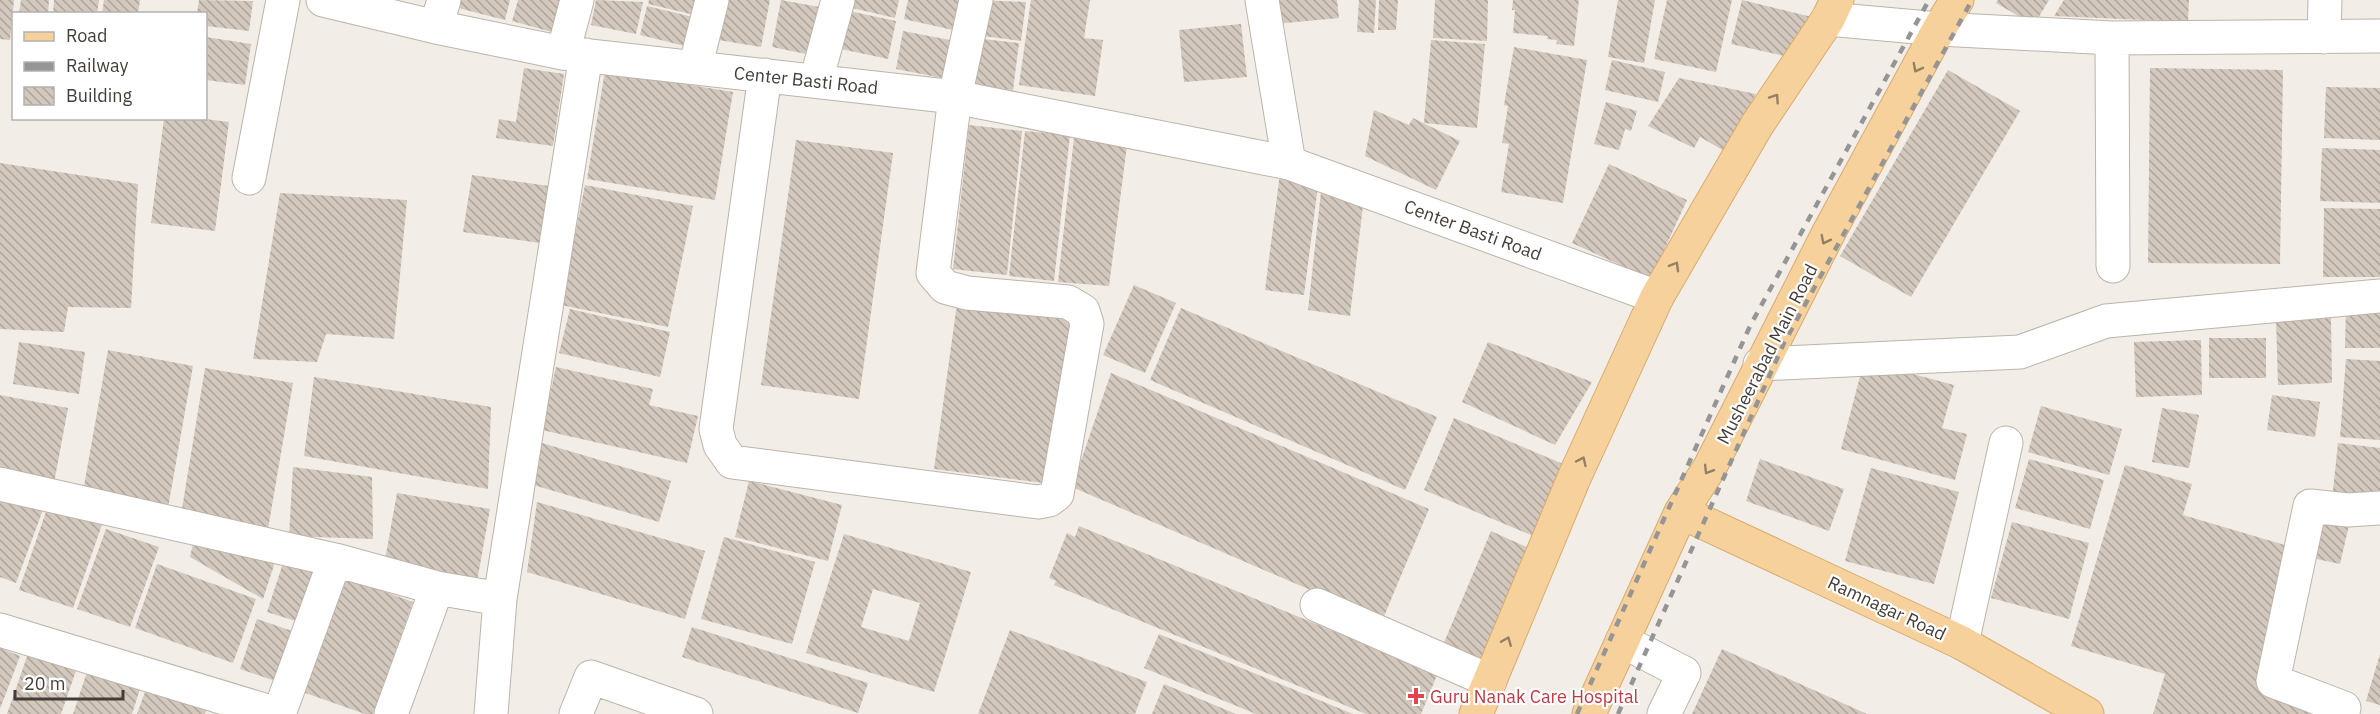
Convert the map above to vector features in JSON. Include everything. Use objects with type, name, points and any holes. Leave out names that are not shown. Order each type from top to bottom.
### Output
[{"type":"main road","name":"Musheerabad Main Road","points":[[1589,714],[1681,512],[1710,467],[1760,364],[1938,29],[1957,0]]},
{"type":"main road","points":[[1476,714],[1574,478],[1657,297],[1757,125],[1832,9]]},
{"type":"main road","name":"Ramnagar Road","points":[[1681,512],[1962,643],[2087,714]]},
{"type":"street","points":[[249,178],[283,0]]},
{"type":"street","name":"Center Basti Road","points":[[323,0],[440,13],[574,54],[955,97],[1289,163],[1657,297]]},
{"type":"street","points":[[490,714],[500,599],[574,54],[577,0]]},
{"type":"street","points":[[695,68],[712,0]]},
{"type":"street","points":[[816,81],[838,0]]},
{"type":"street","points":[[765,75],[716,429],[720,445],[732,462],[1038,502],[1049,501],[1056,494],[1087,324],[1083,311],[1068,302],[967,293],[945,287],[933,273],[955,97],[976,0]]},
{"type":"street","points":[[1262,0],[1289,163]]},
{"type":"street","points":[[2324,37],[2325,0]]},
{"type":"street","points":[[1832,9],[1938,29],[2112,38],[2380,36]]},
{"type":"street","points":[[2112,38],[2113,266]]},
{"type":"street","points":[[1760,364],[2020,352],[2106,321],[2380,296]]},
{"type":"street","points":[[1962,643],[2006,443]]},
{"type":"street","points":[[0,484],[335,560],[436,588],[500,599]]},
{"type":"street","points":[[2342,714],[2344,708],[2273,681],[2310,506],[2348,510],[2380,508]]},
{"type":"street","points":[[0,630],[278,714],[335,560]]},
{"type":"street","points":[[391,714],[436,588]]},
{"type":"street","points":[[1317,604],[1490,681]]},
{"type":"street","points":[[1622,641],[1684,673],[1665,714]]},
{"type":"street","points":[[576,714],[591,677],[696,714]]},
{"type":"building","points":[[0,0],[14,0],[10,40],[0,39]]},
{"type":"building","points":[[21,0],[49,0],[48,12],[19,12]]},
{"type":"building","points":[[54,0],[99,0],[97,12],[53,12]]},
{"type":"building","points":[[104,0],[140,0],[138,12],[102,12]]},
{"type":"building","points":[[199,0],[253,1],[249,31],[207,26],[207,12],[197,12]]},
{"type":"building","points":[[460,0],[510,0],[505,20],[458,8]]},
{"type":"building","points":[[518,0],[569,0],[559,34],[512,21]]},
{"type":"building","points":[[596,0],[643,2],[636,34],[591,25]]},
{"type":"building","points":[[649,0],[703,0],[699,16],[648,4]]},
{"type":"building","points":[[718,0],[770,0],[761,47],[712,39]]},
{"type":"building","points":[[781,0],[825,8],[816,56],[772,47]]},
{"type":"building","points":[[854,0],[899,0],[895,18],[852,8]]},
{"type":"building","points":[[908,0],[963,0],[957,31],[904,19]]},
{"type":"building","points":[[979,0],[1026,2],[1021,41],[975,35]]},
{"type":"building","points":[[1031,0],[1090,0],[1084,38],[1103,40],[1095,96],[1019,85]]},
{"type":"building","points":[[1273,0],[1337,0],[1339,18],[1275,24]]},
{"type":"building","points":[[1359,0],[1376,0],[1374,33],[1357,32]]},
{"type":"building","points":[[1379,0],[1398,0],[1396,30],[1378,30]]},
{"type":"building","points":[[1435,0],[1488,0],[1487,41],[1433,38]]},
{"type":"building","points":[[1513,0],[1579,0],[1574,46],[1556,44],[1557,40],[1547,39],[1548,36],[1513,33],[1515,10],[1512,10]]},
{"type":"building","points":[[1618,0],[1655,0],[1644,63],[1608,57]]},
{"type":"building","points":[[1667,0],[1732,0],[1716,72],[1654,59]]},
{"type":"building","points":[[1742,0],[1812,17],[1784,56],[1731,44]]},
{"type":"building","points":[[1998,0],[2049,0],[2034,25],[1996,3]]},
{"type":"building","points":[[2064,0],[2189,0],[2188,22],[2054,16]]},
{"type":"building","points":[[647,6],[697,18],[689,47],[640,35]]},
{"type":"building","points":[[849,11],[896,21],[888,59],[841,49]]},
{"type":"building","points":[[1241,24],[1247,77],[1184,82],[1179,30]]},
{"type":"building","points":[[903,31],[955,41],[947,79],[896,69]]},
{"type":"building","points":[[207,37],[251,44],[245,85],[207,80]]},
{"type":"building","points":[[974,38],[1019,43],[1013,90],[969,84]]},
{"type":"building","points":[[1431,40],[1485,44],[1477,128],[1424,123]]},
{"type":"building","points":[[1514,47],[1587,60],[1563,203],[1501,192],[1509,144],[1502,143],[1508,106],[1504,105]]},
{"type":"building","points":[[1612,60],[1665,72],[1658,102],[1605,90]]},
{"type":"building","points":[[524,68],[564,74],[553,146],[496,138],[499,119],[516,122]]},
{"type":"building","points":[[2150,68],[2283,70],[2280,264],[2148,263]]},
{"type":"building","points":[[1948,70],[2020,111],[1911,297],[1840,256]]},
{"type":"building","points":[[605,71],[733,92],[715,200],[587,179]]},
{"type":"building","points":[[1679,78],[1756,94],[1726,152],[1700,137],[1694,148],[1648,126]]},
{"type":"building","points":[[2326,87],[2380,88],[2380,140],[2324,138]]},
{"type":"building","points":[[1606,102],[1637,111],[1631,131],[1625,129],[1619,150],[1594,144]]},
{"type":"building","points":[[1374,110],[1409,125],[1413,118],[1460,141],[1436,190],[1365,156]]},
{"type":"building","points":[[207,119],[229,122],[215,231],[151,223],[164,120]]},
{"type":"building","points":[[969,125],[1022,131],[1007,275],[953,269]]},
{"type":"building","points":[[1025,131],[1070,135],[1054,281],[1009,276]]},
{"type":"building","points":[[1074,138],[1127,145],[1109,286],[1058,282]]},
{"type":"building","points":[[796,140],[893,153],[859,399],[761,385]]},
{"type":"building","points":[[2322,148],[2380,150],[2380,203],[2320,201]]},
{"type":"building","points":[[0,163],[138,184],[131,308],[68,307],[64,332],[0,329]]},
{"type":"building","points":[[1609,164],[1687,200],[1651,279],[1572,243]]},
{"type":"building","points":[[1280,173],[1319,178],[1304,295],[1265,290]]},
{"type":"building","points":[[472,175],[549,186],[540,243],[463,232]]},
{"type":"building","points":[[585,185],[693,206],[668,327],[561,305]]},
{"type":"building","points":[[1321,192],[1364,197],[1350,316],[1308,310]]},
{"type":"building","points":[[280,193],[407,200],[394,339],[326,334],[317,362],[253,359]]},
{"type":"building","points":[[2324,208],[2380,209],[2380,277],[2323,277]]},
{"type":"building","points":[[1134,285],[1176,303],[1145,373],[1103,355]]},
{"type":"building","points":[[957,304],[1074,319],[1051,484],[934,469]]},
{"type":"building","points":[[2346,307],[2380,307],[2380,348],[2345,348]]},
{"type":"building","points":[[1181,308],[1437,417],[1405,490],[1150,380]]},
{"type":"building","points":[[570,309],[670,332],[660,377],[559,353]]},
{"type":"building","points":[[2331,317],[2332,383],[2278,385],[2276,319]]},
{"type":"building","points":[[2209,338],[2266,338],[2266,378],[2209,378]]},
{"type":"building","points":[[2201,340],[2202,395],[2136,397],[2134,342]]},
{"type":"building","points":[[19,342],[85,352],[79,394],[13,384]]},
{"type":"building","points":[[1488,342],[1592,382],[1555,445],[1462,402]]},
{"type":"building","points":[[108,350],[193,366],[168,508],[83,492]]},
{"type":"building","points":[[2346,359],[2380,361],[2380,440],[2340,437]]},
{"type":"building","points":[[1864,361],[1954,385],[1942,428],[1967,434],[1955,480],[1841,449]]},
{"type":"building","points":[[556,367],[653,389],[649,405],[698,416],[687,463],[542,430]]},
{"type":"building","points":[[205,368],[293,383],[268,529],[181,515]]},
{"type":"building","points":[[1111,373],[1429,509],[1382,621],[1072,487]]},
{"type":"building","points":[[314,377],[491,407],[488,489],[304,456]]},
{"type":"building","points":[[0,395],[68,408],[54,483],[0,472]]},
{"type":"building","points":[[2272,395],[2320,402],[2315,437],[2267,430]]},
{"type":"building","points":[[2041,406],[2122,429],[2109,475],[2028,452]]},
{"type":"building","points":[[2162,408],[2199,415],[2189,468],[2152,462]]},
{"type":"building","points":[[1454,418],[1568,466],[1538,538],[1424,490]]},
{"type":"building","points":[[542,443],[671,481],[659,522],[530,484]]},
{"type":"building","points":[[2338,443],[2380,448],[2380,505],[2332,500]]},
{"type":"building","points":[[1760,459],[1844,489],[1829,531],[1746,501]]},
{"type":"building","points":[[2029,459],[2104,480],[2090,529],[2015,508]]},
{"type":"building","points":[[2125,465],[2192,484],[2183,515],[2298,549],[2256,686],[2328,707],[2326,714],[2153,714],[2165,674],[2071,646]]},
{"type":"building","points":[[293,467],[372,477],[373,539],[289,536]]},
{"type":"building","points":[[1871,468],[1959,492],[1934,584],[1845,561]]},
{"type":"building","points":[[749,481],[842,505],[828,561],[735,537]]},
{"type":"building","points":[[0,491],[44,507],[16,583],[0,577]]},
{"type":"building","points":[[397,493],[490,509],[476,587],[383,571]]},
{"type":"building","points":[[50,500],[104,519],[73,608],[19,590]]},
{"type":"building","points":[[537,502],[705,551],[685,619],[527,572]]},
{"type":"building","points":[[2317,514],[2350,521],[2340,564],[2307,557]]},
{"type":"building","points":[[2012,522],[2089,543],[2069,619],[1991,598]]},
{"type":"building","points":[[1079,526],[1425,669],[1442,663],[1421,714],[1366,714],[1054,585],[1056,581],[1049,578],[1067,533],[1075,537]]},
{"type":"building","points":[[106,529],[159,547],[130,627],[77,609]]},
{"type":"building","points":[[1491,531],[1538,552],[1486,672],[1440,652]]},
{"type":"building","points":[[844,534],[971,572],[934,692],[806,653]],"holes":[[[873,589],[920,603],[909,641],[861,627]]]},
{"type":"building","points":[[195,535],[278,553],[263,599],[190,557]]},
{"type":"building","points":[[724,537],[815,562],[792,644],[701,619]]},
{"type":"building","points":[[286,554],[327,567],[308,625],[267,612]]},
{"type":"building","points":[[157,564],[256,599],[233,663],[135,628]]},
{"type":"building","points":[[335,574],[413,602],[373,714],[365,714],[294,689]]},
{"type":"building","points":[[257,619],[301,634],[284,684],[240,669]]},
{"type":"building","points":[[692,627],[868,683],[858,713],[682,657]]},
{"type":"building","points":[[1010,630],[1147,682],[1135,714],[978,714]]},
{"type":"building","points":[[1159,634],[1353,714],[1256,714],[1144,668]]},
{"type":"building","points":[[0,648],[20,656],[0,709]]},
{"type":"building","points":[[30,648],[78,665],[61,714],[7,714]]},
{"type":"building","points":[[1722,649],[1867,714],[1692,714]]},
{"type":"building","points":[[2380,654],[2380,705],[2366,701]]},
{"type":"building","points":[[87,672],[140,689],[132,714],[73,714]]},
{"type":"building","points":[[148,684],[208,704],[205,714],[137,714]]},
{"type":"building","points":[[1164,684],[1236,714],[1152,714]]},
{"type":"railway","points":[[1577,714],[1750,326],[1929,0]]},
{"type":"railway","points":[[1618,714],[1784,343],[1972,0]]},
{"type":"place","name":"Guru Nanak Care Hospital","points":[[1416,696]]}]
